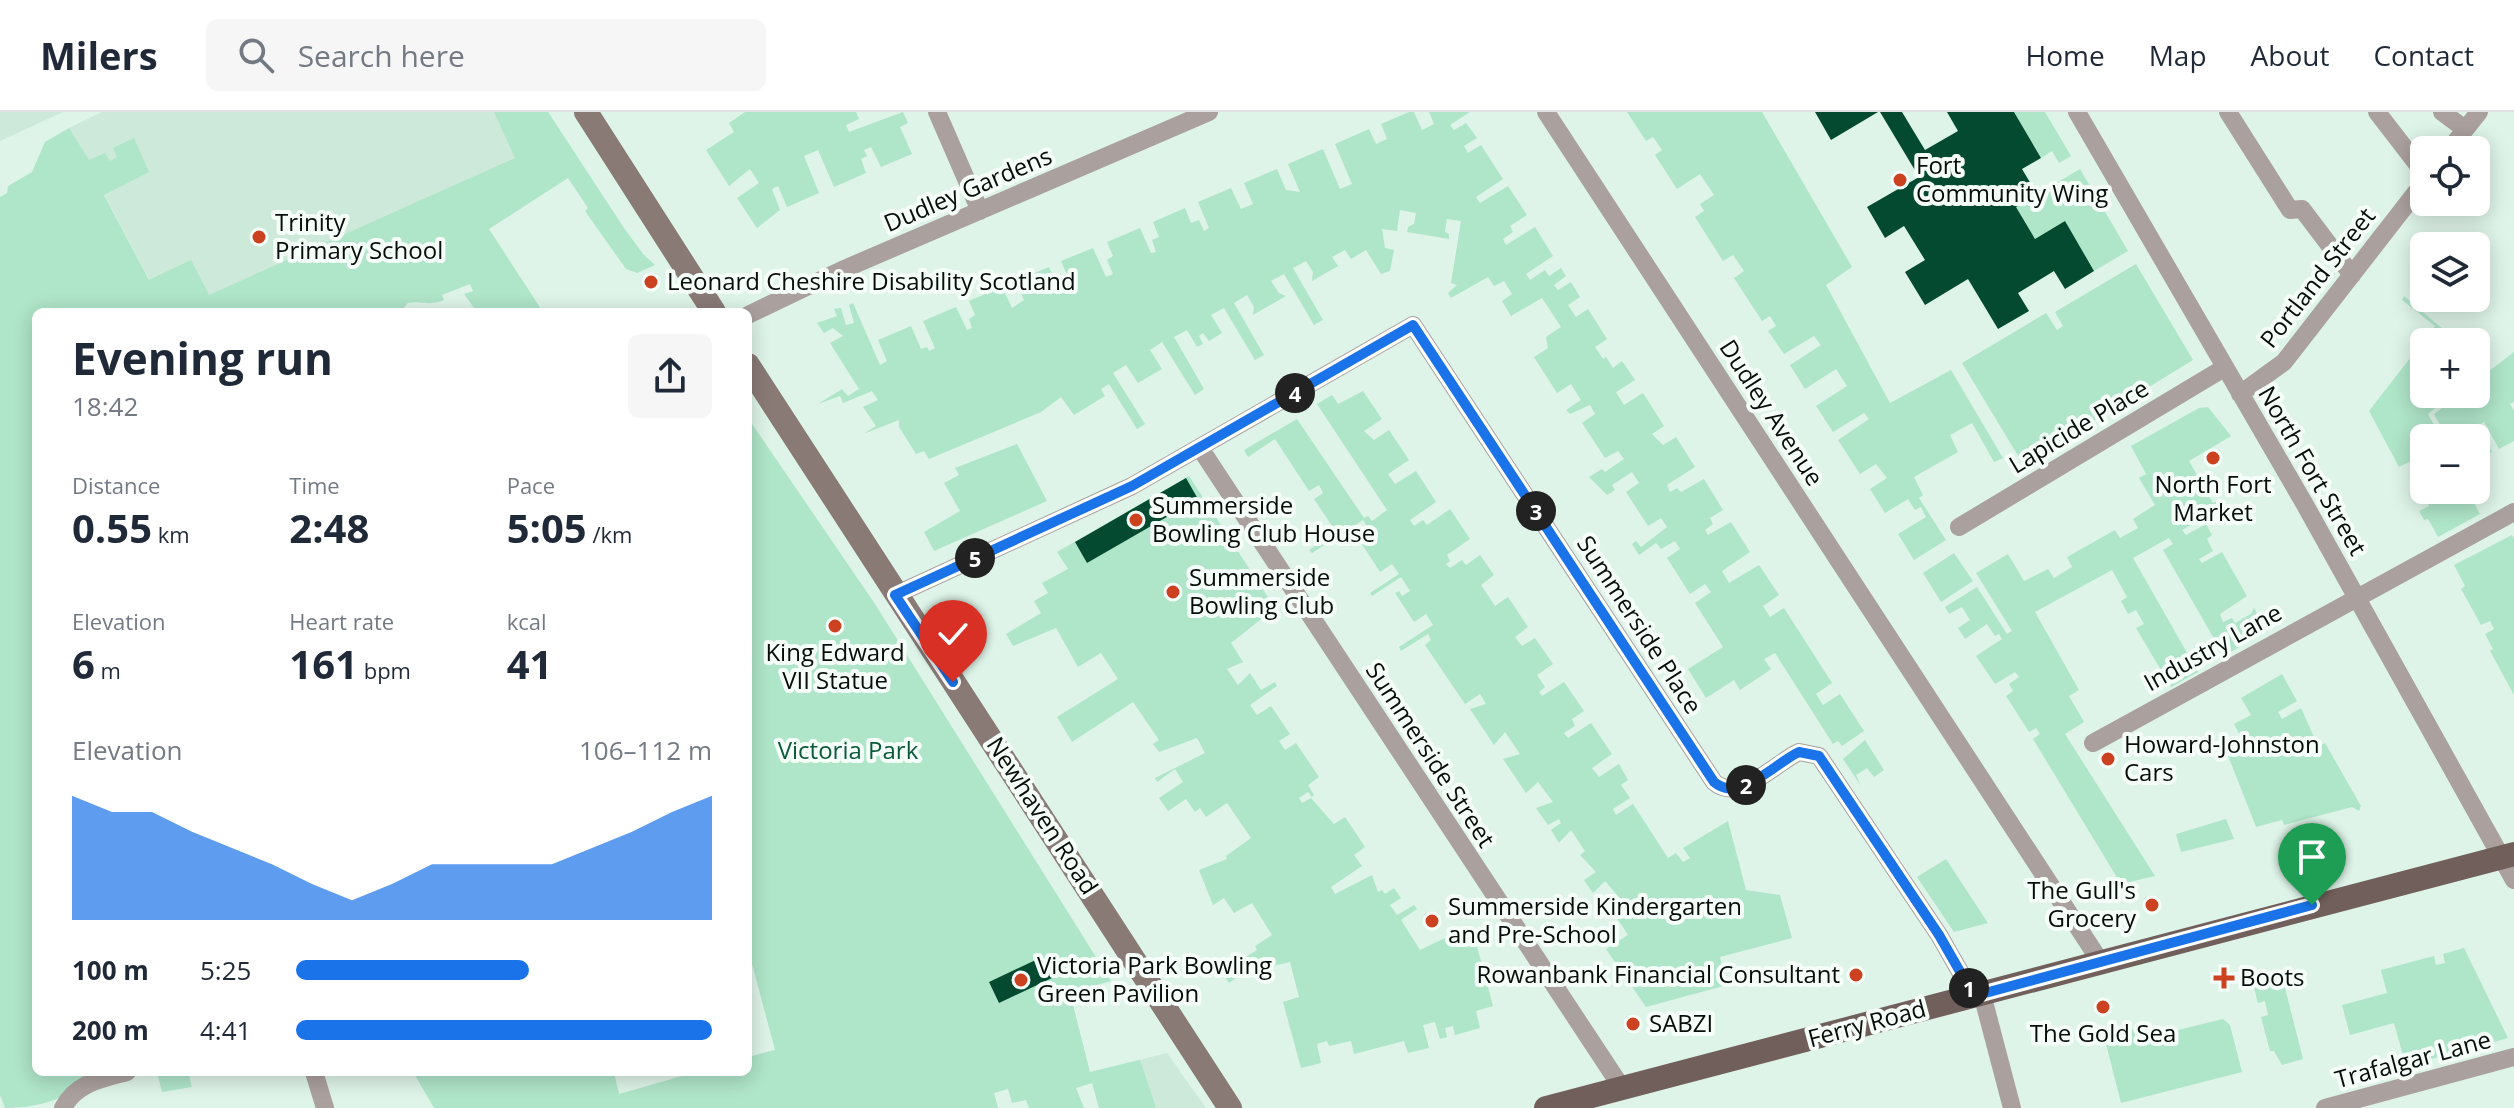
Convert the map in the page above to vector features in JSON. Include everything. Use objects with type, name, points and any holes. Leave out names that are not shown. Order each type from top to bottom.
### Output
[{"type":"main road","name":"Ferry Road","points":[[1546,1108],[2507,856]]},
{"type":"street","points":[[586,112],[711,308]]},
{"type":"street","points":[[937,112],[980,211]]},
{"type":"street","name":"Dudley Gardens","points":[[752,313],[1209,112]]},
{"type":"street","name":"Dudley Avenue","points":[[1546,112],[2100,961]]},
{"type":"street","name":"North Fort Street","points":[[2077,112],[2507,856],[2514,880]]},
{"type":"street","points":[[2228,112],[2290,210],[2302,209],[2352,275]]},
{"type":"street","points":[[2377,112],[2410,155]]},
{"type":"street","points":[[2442,112],[2465,129]]},
{"type":"street","points":[[2460,136],[2479,112]]},
{"type":"street","name":"Portland Street","points":[[2240,394],[2284,362],[2410,200]]},
{"type":"street","name":"Summerside Place","points":[[895,595],[1099,502],[1200,448],[1413,325],[1714,782],[1724,789],[1737,789],[1799,752],[1819,756],[1978,995]]},
{"type":"street","name":"Lapicide Place","points":[[1959,527],[2224,368]]},
{"type":"street","name":"Newhaven Road","points":[[752,371],[1230,1108]]},
{"type":"street","name":"Summerside Street","points":[[1200,448],[1622,1088]]},
{"type":"street","name":"Industry Lane","points":[[2093,743],[2514,512]]},
{"type":"street","points":[[1978,995],[2012,1108]]},
{"type":"street","name":"Trafalgar Lane","points":[[2325,1108],[2514,1057]]},
{"type":"street","points":[[62,1108],[86,1084],[113,1076]]},
{"type":"street","points":[[315,1076],[325,1108]]},
{"type":"shaded area","points":[[0,112],[63,112],[0,141]]},
{"type":"shaded area","name":"Trinity Primary School","points":[[102,112],[548,112],[576,155],[235,308],[216,308],[150,281],[69,128]]},
{"type":"shaded area","points":[[1167,1053],[1206,1108],[1099,1108],[1090,1072]]},
{"type":"green space","points":[[494,112],[548,112],[624,228],[655,265],[637,273],[626,269],[585,211],[588,208],[568,178],[489,229],[540,308],[474,308],[464,294],[473,291],[470,284],[442,295],[444,300],[408,303],[404,308],[32,308],[32,1076],[105,1076],[48,1102],[5,1108],[0,1095],[0,197],[7,193],[8,186],[32,172],[45,142],[69,128],[89,160],[105,153],[110,161],[117,157],[113,148],[134,138],[149,172],[104,195],[149,280],[191,260],[209,295],[515,158]]},
{"type":"green space","points":[[745,112],[856,112],[859,119],[846,125],[849,132],[903,112],[908,123],[900,127],[912,154],[881,167],[871,147],[864,150],[867,156],[861,159],[866,173],[834,187],[818,150],[804,156],[819,193],[787,207],[778,186],[772,189],[780,210],[757,228],[737,198],[759,183],[750,169],[729,186],[706,150],[734,132],[729,123]]},
{"type":"green space","points":[[1414,112],[1422,130],[1434,124],[1429,112],[1470,112],[1450,125],[1454,130],[1466,123],[1477,138],[1464,146],[1468,153],[1481,145],[1503,179],[1476,197],[1480,203],[1508,186],[1527,215],[1510,226],[1513,232],[1503,239],[1506,245],[1535,227],[1553,256],[1526,274],[1530,280],[1545,270],[1549,276],[1561,268],[1566,276],[1554,285],[1558,290],[1571,282],[1580,297],[1568,305],[1576,317],[1588,309],[1607,339],[1595,347],[1613,368],[1622,361],[1635,380],[1616,392],[1624,405],[1643,393],[1664,426],[1652,434],[1663,445],[1676,437],[1695,467],[1667,485],[1670,492],[1677,488],[1681,492],[1704,479],[1723,510],[1710,518],[1713,524],[1705,530],[1708,535],[1731,522],[1750,552],[1722,571],[1729,583],[1759,565],[1779,595],[1763,606],[1770,617],[1784,608],[1832,683],[1816,694],[1823,705],[1840,694],[1864,731],[1842,746],[1838,741],[1833,744],[1775,653],[1764,659],[1771,669],[1740,690],[1734,680],[1706,698],[1688,669],[1723,647],[1695,603],[1711,592],[1705,584],[1690,594],[1667,558],[1680,549],[1675,541],[1661,549],[1656,543],[1639,555],[1632,544],[1636,541],[1641,547],[1667,527],[1661,518],[1648,526],[1626,492],[1639,483],[1632,472],[1612,485],[1615,490],[1607,495],[1589,477],[1602,469],[1605,472],[1624,459],[1618,451],[1605,458],[1582,423],[1595,414],[1590,405],[1570,414],[1566,410],[1581,400],[1571,384],[1557,393],[1534,357],[1548,348],[1546,337],[1561,327],[1542,298],[1511,316],[1502,301],[1512,294],[1504,281],[1494,286],[1488,277],[1451,298],[1448,293],[1457,285],[1451,283],[1461,221],[1447,219],[1445,232],[1449,234],[1449,239],[1407,232],[1408,227],[1414,224],[1416,213],[1400,210],[1397,231],[1382,229],[1385,248],[1394,250],[1390,271],[1381,274],[1366,250],[1351,259],[1345,250],[1332,257],[1338,266],[1312,281],[1313,272],[1306,261],[1293,268],[1323,320],[1314,325],[1284,274],[1271,281],[1279,293],[1286,296],[1253,315],[1254,307],[1247,295],[1234,303],[1264,355],[1255,360],[1224,308],[1211,315],[1222,333],[1209,341],[1203,333],[1199,336],[1203,344],[1197,347],[1187,330],[1174,337],[1204,389],[1195,395],[1162,342],[1150,350],[1162,369],[1138,383],[1126,365],[1113,373],[1145,424],[1137,429],[1109,384],[1101,389],[1105,396],[1074,415],[1061,397],[1041,412],[929,459],[924,451],[916,454],[899,427],[899,420],[863,434],[876,426],[863,407],[878,400],[872,391],[843,403],[840,396],[818,404],[842,389],[848,396],[859,389],[830,343],[843,336],[833,328],[824,333],[817,323],[837,316],[834,309],[841,308],[846,325],[854,323],[849,305],[853,303],[880,365],[887,361],[878,340],[911,326],[921,349],[927,347],[929,351],[935,348],[923,321],[956,307],[967,330],[972,328],[969,319],[975,315],[969,301],[1002,287],[1012,308],[1024,300],[1016,281],[1049,267],[1058,287],[1070,282],[1061,261],[1093,248],[1106,277],[1113,274],[1107,260],[1113,256],[1107,242],[1140,228],[1151,253],[1156,252],[1152,240],[1159,237],[1153,222],[1185,208],[1191,223],[1199,220],[1204,231],[1209,228],[1198,202],[1231,188],[1241,209],[1253,204],[1244,183],[1277,169],[1286,190],[1300,192],[1288,164],[1323,149],[1340,189],[1352,184],[1335,144],[1369,129],[1376,144],[1387,139],[1381,124]]},
{"type":"green space","points":[[1627,112],[1762,112],[1852,267],[1826,285],[1890,403],[1951,370],[2003,458],[1994,462],[1972,423],[1950,435],[1958,452],[1914,477],[1923,495],[1919,498],[1946,540],[1914,560],[1898,534],[1926,517],[1921,507],[1915,510],[1908,499],[1885,513],[1870,489],[1887,478],[1876,464],[1860,474],[1838,440],[1869,419],[1864,413],[1833,432],[1816,406],[1847,386],[1836,369],[1805,389],[1790,365],[1821,345],[1814,336],[1784,354],[1768,331],[1776,326],[1770,316],[1762,321],[1734,278],[1744,271],[1733,255],[1723,261],[1695,217],[1704,211],[1700,204],[1714,195],[1700,174],[1677,189],[1655,155],[1662,150],[1653,137],[1646,141]]},
{"type":"green space","points":[[2014,112],[2045,112],[2071,156],[2059,163],[2052,151],[2041,158]]},
{"type":"green space","points":[[2080,169],[2128,251],[2094,271],[2065,222],[2035,239],[2016,207]]},
{"type":"green space","points":[[2136,264],[2193,360],[2023,464],[1962,363],[2046,313],[2057,330],[2063,326],[2055,312]]},
{"type":"green space","points":[[2417,312],[2423,312],[2442,328],[2433,328],[2435,326]]},
{"type":"green space","points":[[2514,352],[2514,402],[2510,404],[2514,411],[2514,441],[2499,449],[2490,433],[2490,424],[2439,424],[2434,414],[2442,408],[2490,408],[2490,370]]},
{"type":"green space","points":[[2410,358],[2410,408],[2435,408],[2428,414],[2433,424],[2410,424],[2410,462],[2399,467],[2369,411]]},
{"type":"green space","points":[[1363,391],[1382,419],[1364,431],[1374,440],[1389,430],[1409,460],[1388,474],[1395,484],[1416,471],[1436,502],[1410,520],[1414,526],[1423,520],[1427,525],[1450,509],[1470,539],[1447,555],[1450,561],[1446,564],[1450,568],[1462,560],[1466,565],[1480,555],[1494,575],[1481,585],[1495,606],[1508,597],[1528,627],[1515,637],[1522,646],[1535,638],[1553,664],[1537,675],[1545,687],[1539,692],[1542,696],[1564,682],[1584,711],[1572,719],[1575,726],[1564,733],[1568,738],[1591,723],[1612,754],[1592,768],[1599,777],[1619,764],[1628,780],[1621,785],[1630,798],[1613,809],[1616,815],[1633,804],[1668,858],[1676,853],[1683,862],[1690,858],[1683,848],[1728,821],[1746,890],[1780,895],[1792,938],[1720,957],[1727,985],[1646,1007],[1606,949],[1628,935],[1610,907],[1614,904],[1617,908],[1624,903],[1605,881],[1593,893],[1584,880],[1596,872],[1580,855],[1585,851],[1571,830],[1559,843],[1551,830],[1561,823],[1559,819],[1548,825],[1536,808],[1553,802],[1538,782],[1526,793],[1503,759],[1520,754],[1505,732],[1494,745],[1470,709],[1486,704],[1480,694],[1465,704],[1425,645],[1431,640],[1428,634],[1401,651],[1399,647],[1433,625],[1426,614],[1414,622],[1395,593],[1399,591],[1402,596],[1410,591],[1401,577],[1372,596],[1370,593],[1399,574],[1392,564],[1380,572],[1358,538],[1369,530],[1363,520],[1312,553],[1309,550],[1336,532],[1314,499],[1323,493],[1319,485],[1309,491],[1275,439],[1248,457],[1244,450],[1297,419],[1364,518],[1368,516],[1372,521],[1387,510],[1317,404],[1332,395],[1338,404]]},
{"type":"green space","points":[[2208,407],[2231,436],[2189,461],[2201,482],[2210,477],[2211,480],[2203,486],[2213,503],[2219,500],[2223,507],[2182,530],[2186,535],[2206,524],[2212,535],[2207,539],[2213,551],[2199,559],[2202,563],[2222,552],[2247,596],[2220,614],[2223,622],[2232,618],[2235,623],[2251,614],[2254,608],[2267,631],[2224,656],[2163,550],[2173,544],[2169,538],[2133,558],[2198,672],[2171,687],[2136,628],[2144,624],[2136,610],[2128,614],[2121,601],[2127,597],[2112,570],[2035,612],[2079,690],[2069,696],[2084,722],[2065,734],[2155,876],[2121,884],[2033,739],[2040,734],[2036,728],[2029,732],[2006,696],[2013,691],[2009,684],[2019,677],[2015,672],[1995,684],[1976,656],[2002,639],[1999,634],[1995,636],[1987,624],[1965,639],[1958,628],[1970,620],[1962,607],[1949,614],[1945,607],[1977,587],[2007,634],[2012,631],[1976,573],[2008,554],[2024,581],[2048,569],[2054,578],[2072,567],[2067,557],[2115,530],[2120,538],[2138,528],[2133,519],[2155,505],[2139,478],[2146,474],[2131,446],[2199,408]]},
{"type":"green space","name":"Victoria Park","points":[[752,424],[875,604],[1111,981],[1070,993],[1090,1072],[1140,1060],[1156,1108],[1099,1108],[1092,1083],[1076,1088],[1084,1108],[1029,1108],[1026,1100],[1012,1103],[1008,1089],[994,1093],[998,1108],[434,1108],[415,1076],[615,1076],[619,1094],[682,1076],[752,1076],[752,1056],[775,1050],[752,964]]},
{"type":"green space","points":[[1017,444],[1047,501],[934,551],[924,532],[960,511],[944,483],[959,475],[955,468]]},
{"type":"green space","points":[[1189,476],[1275,608],[1231,643],[1243,662],[1227,669],[1238,685],[1250,673],[1261,690],[1275,682],[1277,686],[1250,705],[1257,715],[1271,706],[1290,734],[1279,741],[1285,750],[1296,743],[1319,777],[1308,785],[1314,795],[1312,797],[1308,792],[1299,798],[1302,803],[1311,798],[1334,824],[1345,817],[1365,847],[1354,855],[1362,866],[1331,887],[1335,894],[1372,875],[1378,892],[1382,890],[1385,894],[1394,888],[1401,898],[1390,905],[1397,915],[1414,905],[1417,909],[1401,920],[1420,950],[1447,937],[1453,947],[1475,939],[1493,1006],[1476,1011],[1480,1028],[1455,1035],[1453,1026],[1445,1028],[1447,1037],[1440,1039],[1435,1022],[1423,1025],[1429,1048],[1408,1053],[1404,1041],[1354,1054],[1351,1041],[1329,1046],[1327,1041],[1317,1044],[1321,1063],[1301,1068],[1283,1002],[1299,997],[1290,962],[1255,970],[1253,966],[1229,983],[1222,972],[1257,950],[1255,946],[1272,935],[1252,903],[1234,913],[1224,898],[1213,905],[1199,870],[1227,859],[1226,856],[1251,838],[1227,803],[1206,817],[1200,808],[1195,812],[1186,799],[1168,811],[1159,798],[1183,782],[1175,769],[1157,782],[1155,778],[1205,753],[1197,738],[1159,752],[1153,744],[1159,740],[1133,702],[1072,742],[1057,717],[1118,679],[1101,653],[1078,667],[1056,628],[1013,646],[1006,634],[1041,613],[1034,601],[1048,593],[1042,583],[1068,569],[1057,552]]},
{"type":"green space","points":[[2475,504],[2480,514],[2438,537],[2428,519],[2424,520],[2419,511],[2429,506]]},
{"type":"green space","points":[[2512,535],[2514,695],[2490,651],[2493,649],[2485,634],[2494,629],[2490,621],[2481,625],[2461,589],[2465,586],[2454,565]]},
{"type":"green space","points":[[1954,553],[1973,581],[1941,602],[1923,573]]},
{"type":"green space","points":[[2282,674],[2297,701],[2278,712],[2282,719],[2301,708],[2314,737],[2320,738],[2310,745],[2312,750],[2325,743],[2361,806],[2359,811],[2352,807],[2284,825],[2282,820],[2256,827],[2227,753],[2244,743],[2234,724],[2251,715],[2241,698]]},
{"type":"green space","points":[[1865,740],[1884,770],[1874,777],[1867,768],[1856,775],[1861,786],[1843,759]]},
{"type":"green space","points":[[2226,819],[2234,839],[2181,852],[2176,834]]},
{"type":"green space","points":[[1946,859],[1988,923],[1954,932],[1917,877]]},
{"type":"green space","points":[[2464,948],[2508,1038],[2406,1066],[2394,1023],[2350,1035],[2342,1005],[2387,993],[2381,970],[2434,956],[2436,965],[2445,963],[2443,954]]},
{"type":"green space","points":[[2281,972],[2303,1059],[2282,1065],[2274,1051],[2270,1051],[2261,1017],[2268,1015],[2265,1001],[2258,1003],[2252,980]]},
{"type":"green space","points":[[2223,1019],[2230,1025],[2242,1072],[2121,1103],[2104,1036],[2133,1029],[2137,1040]]},
{"type":"green space","points":[[158,1076],[189,1076],[192,1087],[162,1092]]},
{"type":"building","points":[[1815,112],[1878,112],[1831,140]]},
{"type":"building","points":[[1880,112],[1902,112],[1925,150],[1958,131],[1947,112],[2014,112],[2041,158],[2022,169],[2037,194],[2016,207],[2035,239],[2065,221],[2094,271],[2065,289],[2054,271],[2018,293],[2029,311],[1998,329],[1968,279],[1925,305],[1905,272],[1925,260],[1904,226],[1885,238],[1867,207],[1919,177]]},
{"type":"building","name":"Summerside Bowling Club House","points":[[1186,478],[1198,499],[1087,563],[1075,542]]},
{"type":"building","name":"Victoria Park Bowling Green Pavilion","points":[[1042,957],[1052,978],[999,1003],[989,982]]},
{"type":"place","name":"Fort Community Wing","points":[[1900,180]]},
{"type":"place","name":"Trinity Primary School","points":[[259,237]]},
{"type":"place","name":"Leonard Cheshire Disability Scotland","points":[[651,282]]},
{"type":"place","name":"North Fort Market","points":[[2213,458]]},
{"type":"place","name":"Summerside Bowling Club House","points":[[1136,520]]},
{"type":"place","name":"Summerside Bowling Club","points":[[1173,592]]},
{"type":"place","name":"King Edward VII Statue","points":[[835,626]]},
{"type":"place","name":"Howard-Johnston Cars","points":[[2108,759]]},
{"type":"place","name":"The Gull's Grocery","points":[[2152,905]]},
{"type":"place","name":"Summerside Kindergarten and Pre-School","points":[[1432,921]]},
{"type":"place","name":"Rowanbank Financial Consultant","points":[[1856,975]]},
{"type":"place","name":"Boots","points":[[2224,978]]},
{"type":"place","name":"Victoria Park Bowling Green Pavilion","points":[[1021,980]]},
{"type":"place","name":"The Gold Sea","points":[[2103,1007]]},
{"type":"place","name":"SABZI","points":[[1633,1024]]},
{"type":"route","points":[[953,682],[895,595],[1132,486],[1413,325],[1714,782],[1724,789],[1737,789],[1793,754],[1805,751],[1819,756],[1939,935],[1974,996],[2312,905]]}]
